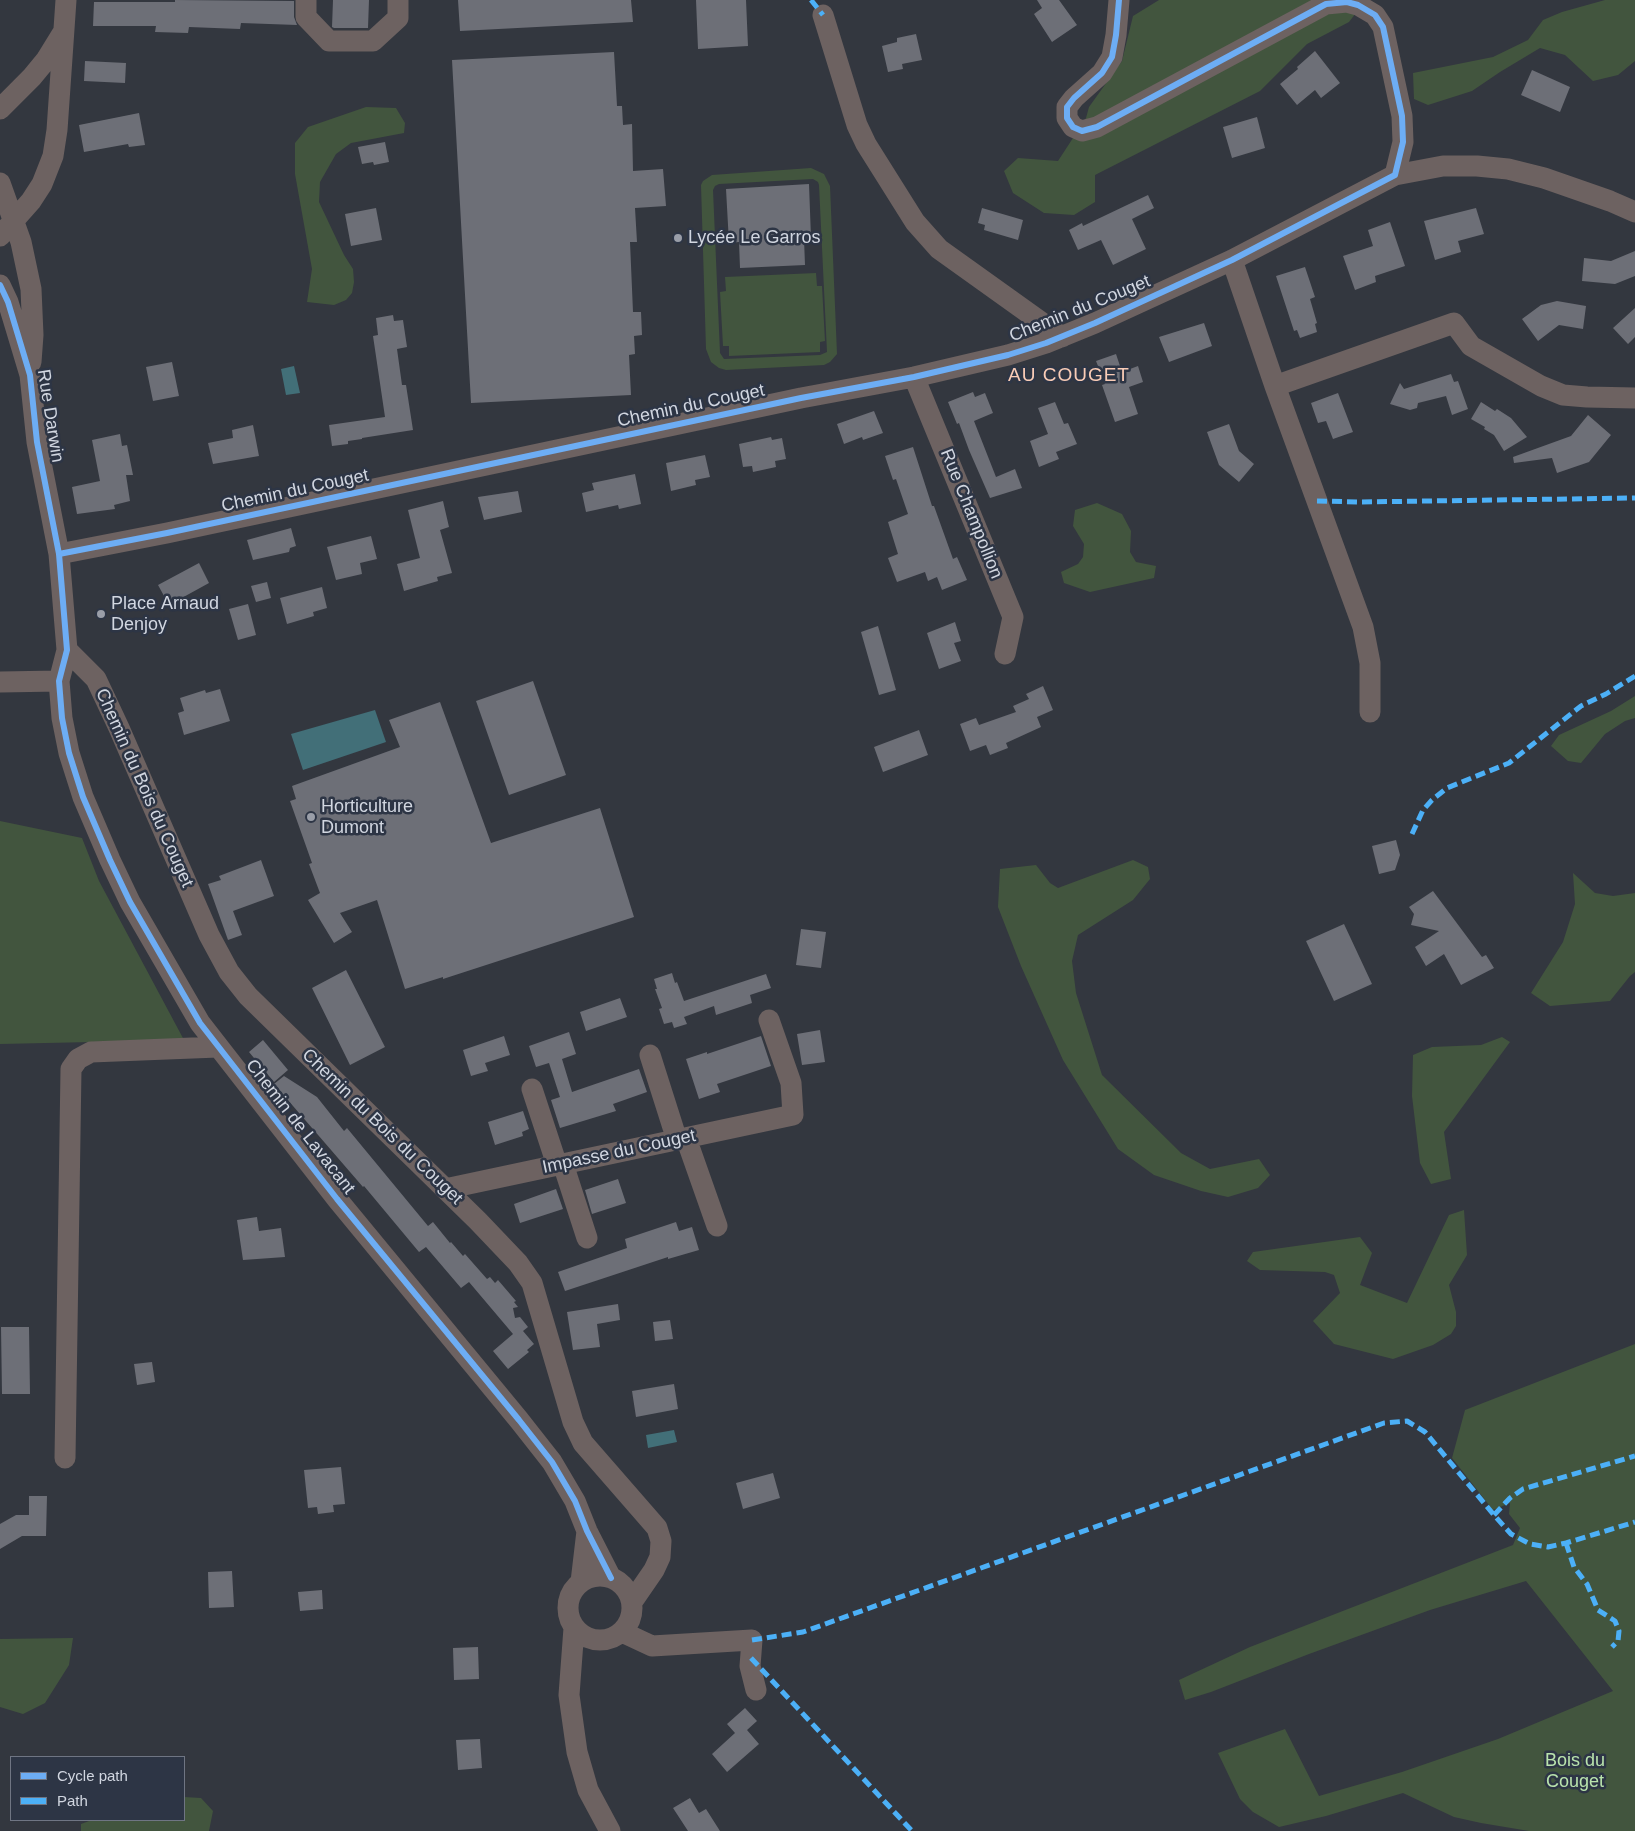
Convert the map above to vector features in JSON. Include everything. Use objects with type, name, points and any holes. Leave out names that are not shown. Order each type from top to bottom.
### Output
[{"type":"street","points":[[5,228],[31,201],[42,184],[53,156],[57,130],[66,0]]},
{"type":"street","points":[[306,0],[306,17],[329,41],[374,41],[398,18],[398,0]]},
{"type":"street","points":[[1118,0],[1116,35],[1112,57],[1102,73],[1074,98],[1067,108],[1067,118],[1073,127],[1082,131],[1097,127],[1326,4],[1347,2],[1358,5],[1375,15],[1383,27],[1402,116],[1403,142],[1395,175]]},
{"type":"street","points":[[823,15],[856,125],[915,222],[939,249],[1062,337]]},
{"type":"street","points":[[0,109],[37,72],[64,31]]},
{"type":"street","name":"Chemin du Couget","points":[[58,554],[167,533],[801,398],[914,377],[1008,355],[1062,337],[1232,260],[1395,175],[1444,166],[1477,166],[1508,169],[1544,178],[1610,201],[1635,212]]},
{"type":"street","name":"Rue Darwin","points":[[0,183],[5,228],[21,242],[31,289],[33,335],[30,375],[37,442],[58,554]]},
{"type":"street","points":[[1232,260],[1275,386],[1363,627],[1370,663],[1370,712]]},
{"type":"street","name":"Rue Darwin","points":[[0,284],[8,302],[30,375]]},
{"type":"street","points":[[1275,386],[1454,323],[1471,346],[1541,386],[1563,395],[1635,398]]},
{"type":"street","name":"Rue Champollion","points":[[914,377],[1013,617],[1005,654]]},
{"type":"street","points":[[58,554],[67,650]]},
{"type":"street","name":"Chemin de Lavacant","points":[[67,650],[59,681],[62,718],[69,753],[84,797],[130,902],[200,1023],[337,1199],[552,1462],[575,1501],[587,1531],[611,1578]]},
{"type":"street","name":"Chemin du Bois du Couget","points":[[67,650],[96,679],[209,935],[229,972],[248,996],[518,1262],[532,1283],[572,1422],[584,1442],[657,1528],[661,1541],[660,1557],[654,1570],[632,1602]]},
{"type":"street","points":[[0,682],[59,681]]},
{"type":"street","name":"Impasse du Couget","points":[[445,1189],[792,1115],[791,1083],[769,1020]]},
{"type":"street","points":[[64,1458],[71,1069],[78,1059],[90,1052],[218,1048]]},
{"type":"street","points":[[650,1055],[717,1226]]},
{"type":"street","points":[[532,1089],[587,1238]]},
{"type":"street","name":"Chemin de Lavacant","points":[[581,1582],[587,1531]]},
{"type":"street","points":[[571,1665],[602,1641],[622,1632],[630,1619],[632,1602],[625,1588],[611,1578],[596,1576],[581,1582],[573,1589],[568,1599],[567,1609],[569,1619],[574,1628],[591,1640],[602,1641]]},
{"type":"street","points":[[574,1628],[570,1703],[577,1752],[588,1790],[610,1831]]},
{"type":"street","points":[[622,1632],[652,1646],[752,1640],[750,1666],[756,1690]]},
{"type":"green space","points":[[1159,0],[1366,0],[1349,22],[1307,44],[1260,91],[1095,175],[1095,202],[1074,215],[1044,213],[1013,193],[1004,171],[1018,158],[1058,161],[1086,118],[1089,107],[1122,61],[1133,16]]},
{"type":"green space","points":[[1605,0],[1635,0],[1635,61],[1618,75],[1593,81],[1565,55],[1540,48],[1472,91],[1428,105],[1414,99],[1413,73],[1493,57],[1528,40],[1543,20],[1562,12]]},
{"type":"green space","points":[[366,107],[396,108],[405,123],[404,133],[351,143],[336,154],[320,182],[319,202],[344,255],[353,269],[354,282],[352,293],[346,300],[334,305],[307,302],[312,269],[295,174],[295,143],[308,127]]},
{"type":"green space","points":[[811,168],[824,174],[830,186],[837,354],[830,362],[824,365],[726,370],[719,368],[711,362],[706,349],[701,185],[703,181],[712,175]],"holes":[[[813,179],[818,182],[827,352],[820,355],[724,359],[720,353],[713,190],[715,186],[719,184]]]},
{"type":"green space","points":[[816,273],[817,286],[822,286],[825,341],[820,342],[820,352],[729,356],[729,346],[723,346],[720,292],[726,291],[725,277]]},
{"type":"green space","points":[[1097,503],[1122,514],[1131,531],[1130,552],[1136,562],[1156,566],[1154,578],[1090,592],[1064,583],[1061,572],[1078,564],[1083,557],[1084,544],[1073,526],[1075,510]]},
{"type":"green space","points":[[1635,696],[1635,718],[1625,721],[1605,734],[1581,763],[1568,761],[1551,746],[1559,735],[1611,711]]},
{"type":"green space","points":[[0,821],[82,838],[99,881],[184,1040],[0,1044]]},
{"type":"green space","points":[[1133,860],[1148,867],[1150,879],[1133,900],[1078,935],[1072,961],[1076,993],[1102,1075],[1181,1153],[1210,1169],[1259,1159],[1270,1175],[1258,1188],[1228,1197],[1201,1191],[1154,1175],[1118,1149],[1063,1060],[1021,966],[998,907],[1000,869],[1036,865],[1050,883],[1058,888]]},
{"type":"green space","points":[[1573,873],[1595,893],[1613,896],[1635,893],[1635,972],[1610,1001],[1550,1006],[1531,993],[1563,942],[1575,904]]},
{"type":"green space","points":[[1502,1037],[1510,1042],[1444,1132],[1451,1179],[1431,1184],[1420,1163],[1412,1096],[1413,1055],[1432,1047],[1481,1045]]},
{"type":"green space","points":[[1464,1210],[1467,1255],[1449,1285],[1456,1312],[1456,1326],[1451,1334],[1433,1345],[1393,1359],[1334,1344],[1313,1321],[1340,1293],[1334,1275],[1325,1272],[1260,1270],[1247,1261],[1253,1252],[1360,1237],[1372,1253],[1360,1285],[1407,1303],[1449,1215]]},
{"type":"green space","name":"Bois du Couget","points":[[1635,1344],[1635,1831],[1529,1831],[1454,1817],[1403,1793],[1326,1816],[1279,1827],[1253,1812],[1240,1799],[1218,1753],[1285,1729],[1319,1796],[1402,1772],[1498,1739],[1613,1691],[1526,1581],[1430,1610],[1185,1700],[1179,1680],[1250,1647],[1513,1545],[1520,1528],[1509,1514],[1510,1503],[1493,1510],[1452,1458],[1465,1410]]},
{"type":"green space","points":[[73,1638],[69,1665],[45,1703],[23,1714],[0,1707],[0,1639]]},
{"type":"green space","points":[[185,1797],[201,1798],[213,1811],[209,1831],[81,1831],[81,1824],[89,1821],[185,1821]]},
{"type":"water","points":[[294,366],[300,393],[286,395],[281,369]]},
{"type":"water","points":[[375,710],[386,742],[303,770],[291,734]]},
{"type":"water","points":[[674,1430],[677,1442],[648,1448],[646,1435]]},
{"type":"building","points":[[175,0],[294,1],[294,17],[297,25],[241,23],[240,29],[189,27],[188,33],[155,32],[156,26],[93,26],[94,2],[175,2]]},
{"type":"building","points":[[333,0],[369,0],[368,28],[332,27]]},
{"type":"building","points":[[458,0],[631,0],[633,22],[460,31]]},
{"type":"building","points":[[696,0],[746,0],[748,46],[698,49]]},
{"type":"building","points":[[1037,0],[1059,0],[1077,25],[1052,42],[1034,14],[1042,8]]},
{"type":"building","points":[[916,34],[922,60],[902,64],[903,69],[888,72],[882,46],[897,42],[897,38]]},
{"type":"building","points":[[1315,51],[1340,83],[1321,98],[1315,90],[1297,105],[1280,84]]},
{"type":"building","points":[[614,52],[617,106],[622,106],[623,125],[632,124],[633,171],[663,169],[666,206],[635,208],[637,242],[630,242],[633,312],[641,312],[642,335],[634,336],[635,354],[629,355],[631,395],[471,403],[452,60]]},
{"type":"building","points":[[85,61],[126,63],[125,83],[84,81]]},
{"type":"building","points":[[1532,70],[1570,87],[1560,112],[1521,95]]},
{"type":"building","points":[[139,113],[145,145],[129,147],[128,144],[84,152],[79,125]]},
{"type":"building","points":[[1257,117],[1265,148],[1232,158],[1223,127]]},
{"type":"building","points":[[385,142],[389,162],[374,165],[373,162],[362,164],[358,147]]},
{"type":"building","points":[[809,184],[811,238],[804,239],[805,265],[740,268],[739,242],[729,243],[726,189]]},
{"type":"building","points":[[1148,195],[1154,208],[1132,219],[1146,249],[1113,265],[1101,240],[1078,250],[1069,230],[1082,223],[1083,226]]},
{"type":"building","points":[[376,208],[382,240],[351,246],[345,214]]},
{"type":"building","points":[[982,208],[1023,220],[1018,240],[984,230],[985,225],[978,223]]},
{"type":"building","points":[[1476,208],[1484,234],[1458,241],[1461,252],[1435,260],[1424,221]]},
{"type":"building","points":[[1390,222],[1405,266],[1375,276],[1376,282],[1355,290],[1343,256],[1373,246],[1368,230]]},
{"type":"building","points":[[1635,251],[1635,276],[1615,284],[1582,281],[1584,258],[1611,261]]},
{"type":"building","points":[[1305,267],[1315,297],[1310,299],[1317,323],[1315,324],[1317,332],[1300,338],[1297,330],[1294,331],[1276,276]]},
{"type":"building","points":[[1557,301],[1586,306],[1583,329],[1559,325],[1538,341],[1522,319],[1541,305]]},
{"type":"building","points":[[1635,308],[1635,337],[1628,344],[1613,328]]},
{"type":"building","points":[[393,315],[394,321],[403,320],[407,347],[397,349],[402,385],[406,385],[413,430],[362,438],[348,441],[348,444],[332,446],[329,425],[385,417],[373,336],[378,335],[376,318]]},
{"type":"building","points":[[1204,323],[1212,346],[1169,362],[1159,337]]},
{"type":"building","points":[[1116,354],[1122,372],[1138,366],[1143,382],[1129,387],[1138,414],[1115,422],[1102,385],[1105,384],[1096,361]]},
{"type":"building","points":[[172,362],[179,396],[153,401],[146,367]]},
{"type":"building","points":[[1451,374],[1454,382],[1458,381],[1468,409],[1452,415],[1446,396],[1418,403],[1417,408],[1410,410],[1390,404],[1400,383],[1404,389]]},
{"type":"building","points":[[973,392],[975,397],[985,393],[993,413],[974,421],[996,477],[1015,469],[1022,488],[990,498],[959,423],[957,424],[948,402]]},
{"type":"building","points":[[1338,393],[1353,432],[1333,439],[1326,421],[1318,423],[1311,403]]},
{"type":"building","points":[[1055,402],[1064,424],[1068,423],[1077,444],[1056,452],[1059,459],[1039,467],[1030,441],[1048,434],[1038,408]]},
{"type":"building","points":[[1481,402],[1511,418],[1527,437],[1504,451],[1494,435],[1471,419]]},
{"type":"building","points":[[874,411],[883,433],[863,440],[862,437],[844,444],[837,424]]},
{"type":"building","points":[[1588,415],[1611,435],[1589,462],[1557,473],[1552,458],[1514,463],[1513,457],[1571,436]]},
{"type":"building","points":[[1229,424],[1239,451],[1254,464],[1239,482],[1219,465],[1207,432]]},
{"type":"building","points":[[253,425],[259,456],[213,464],[208,443],[233,438],[232,430]]},
{"type":"building","points":[[120,434],[122,446],[127,445],[133,475],[126,475],[130,501],[114,505],[115,509],[77,514],[72,487],[100,481],[92,440]]},
{"type":"building","points":[[771,437],[772,440],[782,438],[786,459],[775,461],[776,467],[753,472],[752,466],[743,467],[739,444]]},
{"type":"building","points":[[913,447],[932,506],[934,506],[953,559],[957,557],[967,580],[942,590],[937,577],[928,581],[925,572],[897,582],[888,558],[898,554],[888,522],[908,514],[896,479],[893,480],[885,456]]},
{"type":"building","points":[[705,455],[710,477],[695,480],[696,485],[671,491],[666,463]]},
{"type":"building","points":[[635,474],[641,504],[619,509],[618,505],[586,512],[582,493],[594,490],[592,483]]},
{"type":"building","points":[[518,491],[522,512],[484,520],[478,497]]},
{"type":"building","points":[[443,501],[449,527],[440,530],[452,573],[437,577],[438,581],[404,591],[397,564],[420,558],[408,510]]},
{"type":"building","points":[[291,528],[296,546],[290,548],[289,552],[253,560],[247,540]]},
{"type":"building","points":[[371,536],[377,559],[360,563],[362,574],[336,580],[327,547]]},
{"type":"building","points":[[199,563],[209,583],[169,605],[158,585]]},
{"type":"building","points":[[267,582],[271,598],[256,602],[251,586]]},
{"type":"building","points":[[322,587],[327,608],[313,612],[314,616],[287,624],[280,598]]},
{"type":"building","points":[[248,604],[256,635],[238,640],[229,609]]},
{"type":"building","points":[[955,622],[961,641],[954,643],[961,661],[939,669],[927,633]]},
{"type":"building","points":[[878,626],[896,690],[879,695],[861,632]]},
{"type":"building","points":[[533,681],[566,775],[509,795],[476,701]]},
{"type":"building","points":[[1043,686],[1053,710],[1037,717],[1041,727],[1006,743],[1008,748],[990,755],[986,745],[970,751],[960,724],[976,718],[979,725],[1016,712],[1013,706],[1029,699],[1026,694]]},
{"type":"building","points":[[220,689],[230,721],[184,735],[178,713],[184,711],[180,698],[205,690],[206,693]]},
{"type":"building","points":[[440,702],[491,843],[600,808],[634,917],[443,979],[443,977],[405,989],[377,900],[340,913],[352,932],[334,943],[308,900],[320,893],[309,864],[312,863],[290,801],[296,799],[292,786],[400,747],[389,720]]},
{"type":"building","points":[[919,730],[928,755],[883,772],[874,747]]},
{"type":"building","points":[[1396,840],[1400,855],[1395,870],[1379,874],[1372,846]]},
{"type":"building","points":[[261,860],[274,896],[233,911],[242,935],[228,940],[208,884],[221,880],[219,876]]},
{"type":"building","points":[[1433,891],[1482,957],[1486,955],[1494,968],[1461,985],[1444,954],[1426,966],[1415,947],[1439,931],[1411,925],[1414,914],[1409,907]]},
{"type":"building","points":[[1344,924],[1372,984],[1334,1001],[1306,941]]},
{"type":"building","points":[[801,929],[826,932],[821,968],[796,965]]},
{"type":"building","points":[[346,970],[385,1047],[350,1065],[312,988]]},
{"type":"building","points":[[672,973],[684,1001],[766,974],[771,988],[750,995],[752,1003],[716,1015],[714,1006],[684,1017],[687,1024],[674,1028],[672,1022],[664,1024],[659,1009],[662,1008],[655,989],[657,989],[654,979]]},
{"type":"building","points":[[620,998],[627,1017],[586,1031],[580,1012]]},
{"type":"building","points":[[820,1030],[825,1062],[802,1065],[797,1034]]},
{"type":"building","points":[[569,1032],[576,1054],[562,1059],[572,1092],[639,1069],[647,1092],[613,1104],[616,1111],[560,1128],[551,1100],[560,1097],[549,1063],[536,1067],[529,1046]]},
{"type":"building","points":[[504,1036],[510,1055],[485,1063],[488,1071],[471,1076],[463,1050]]},
{"type":"building","points":[[761,1036],[771,1066],[717,1084],[720,1092],[699,1099],[686,1059]]},
{"type":"building","points":[[263,1040],[288,1070],[274,1082],[249,1052]]},
{"type":"building","points":[[284,1076],[317,1097],[344,1131],[347,1128],[428,1226],[433,1222],[450,1243],[463,1256],[465,1254],[487,1279],[490,1277],[495,1283],[498,1280],[516,1301],[514,1302],[518,1307],[513,1308],[515,1318],[520,1317],[528,1327],[523,1331],[534,1344],[527,1350],[529,1352],[508,1369],[493,1351],[513,1334],[469,1282],[461,1288],[426,1247],[419,1252],[274,1084]]},
{"type":"building","points":[[523,1111],[529,1129],[522,1132],[523,1136],[495,1145],[488,1122]]},
{"type":"building","points":[[618,1179],[626,1203],[592,1214],[585,1190]]},
{"type":"building","points":[[556,1189],[563,1209],[520,1223],[514,1204]]},
{"type":"building","points":[[257,1217],[259,1231],[281,1228],[285,1257],[243,1260],[237,1220]]},
{"type":"building","points":[[676,1222],[679,1231],[692,1227],[699,1250],[668,1259],[668,1257],[565,1291],[558,1272],[627,1248],[625,1239]]},
{"type":"building","points":[[618,1304],[620,1320],[597,1324],[600,1347],[573,1350],[567,1312]]},
{"type":"building","points":[[670,1320],[673,1339],[655,1341],[653,1322]]},
{"type":"building","points":[[1,1327],[29,1327],[30,1394],[2,1394]]},
{"type":"building","points":[[152,1362],[155,1382],[137,1385],[134,1364]]},
{"type":"building","points":[[674,1384],[678,1409],[636,1417],[632,1391]]},
{"type":"building","points":[[341,1467],[345,1504],[333,1505],[334,1512],[318,1514],[317,1507],[308,1508],[304,1470]]},
{"type":"building","points":[[773,1473],[780,1498],[743,1509],[736,1483]]},
{"type":"building","points":[[29,1496],[47,1496],[46,1536],[22,1536],[0,1549],[0,1524],[16,1515],[29,1515]]},
{"type":"building","points":[[232,1571],[234,1607],[209,1608],[208,1572]]},
{"type":"building","points":[[322,1590],[323,1609],[300,1611],[298,1592]]},
{"type":"building","points":[[478,1647],[479,1679],[454,1680],[453,1648]]},
{"type":"building","points":[[745,1708],[757,1721],[747,1730],[759,1744],[727,1772],[712,1754],[735,1733],[727,1724]]},
{"type":"building","points":[[480,1739],[482,1768],[458,1770],[456,1740]]},
{"type":"building","points":[[690,1798],[699,1813],[706,1809],[720,1831],[688,1831],[673,1808]]},
{"type":"marked path","points":[[811,0],[823,15]]},
{"type":"marked path","points":[[1317,501],[1635,498]]},
{"type":"marked path","points":[[1412,834],[1423,810],[1447,788],[1509,763],[1581,706],[1606,694],[1635,676]]},
{"type":"marked path","points":[[752,1640],[803,1632],[1384,1423],[1407,1421],[1425,1432],[1511,1534],[1530,1544],[1548,1547],[1635,1522]]},
{"type":"marked path","points":[[1494,1515],[1510,1498],[1523,1489],[1635,1456]]},
{"type":"marked path","points":[[1566,1543],[1574,1567],[1587,1584],[1598,1610],[1615,1621],[1619,1631],[1618,1641],[1612,1647]]},
{"type":"marked path","points":[[751,1658],[912,1831]]},
{"type":"cycle path","points":[[59,554],[167,533],[801,398],[914,377],[1008,355],[1046,343],[1095,323],[1232,260],[1395,175],[1403,142],[1402,116],[1383,27],[1375,15],[1358,5],[1347,2],[1326,4],[1097,127],[1082,131],[1073,127],[1067,118],[1067,107],[1074,98],[1102,73],[1112,57],[1119,0]]},
{"type":"cycle path","points":[[0,285],[8,302],[30,375],[37,442],[59,554],[67,650],[59,681],[62,718],[69,753],[83,797],[110,860],[130,902],[200,1023],[337,1199],[552,1462],[575,1501],[587,1531],[611,1578]]},
{"type":"place","name":"Lycée Le Garros","points":[[678,238]]},
{"type":"place","name":"Place Arnaud Denjoy","points":[[101,614]]},
{"type":"place","name":"Horticulture Dumont","points":[[311,817]]},
{"type":"district","name":"AU COUGET","points":[[1069,376]]}]
